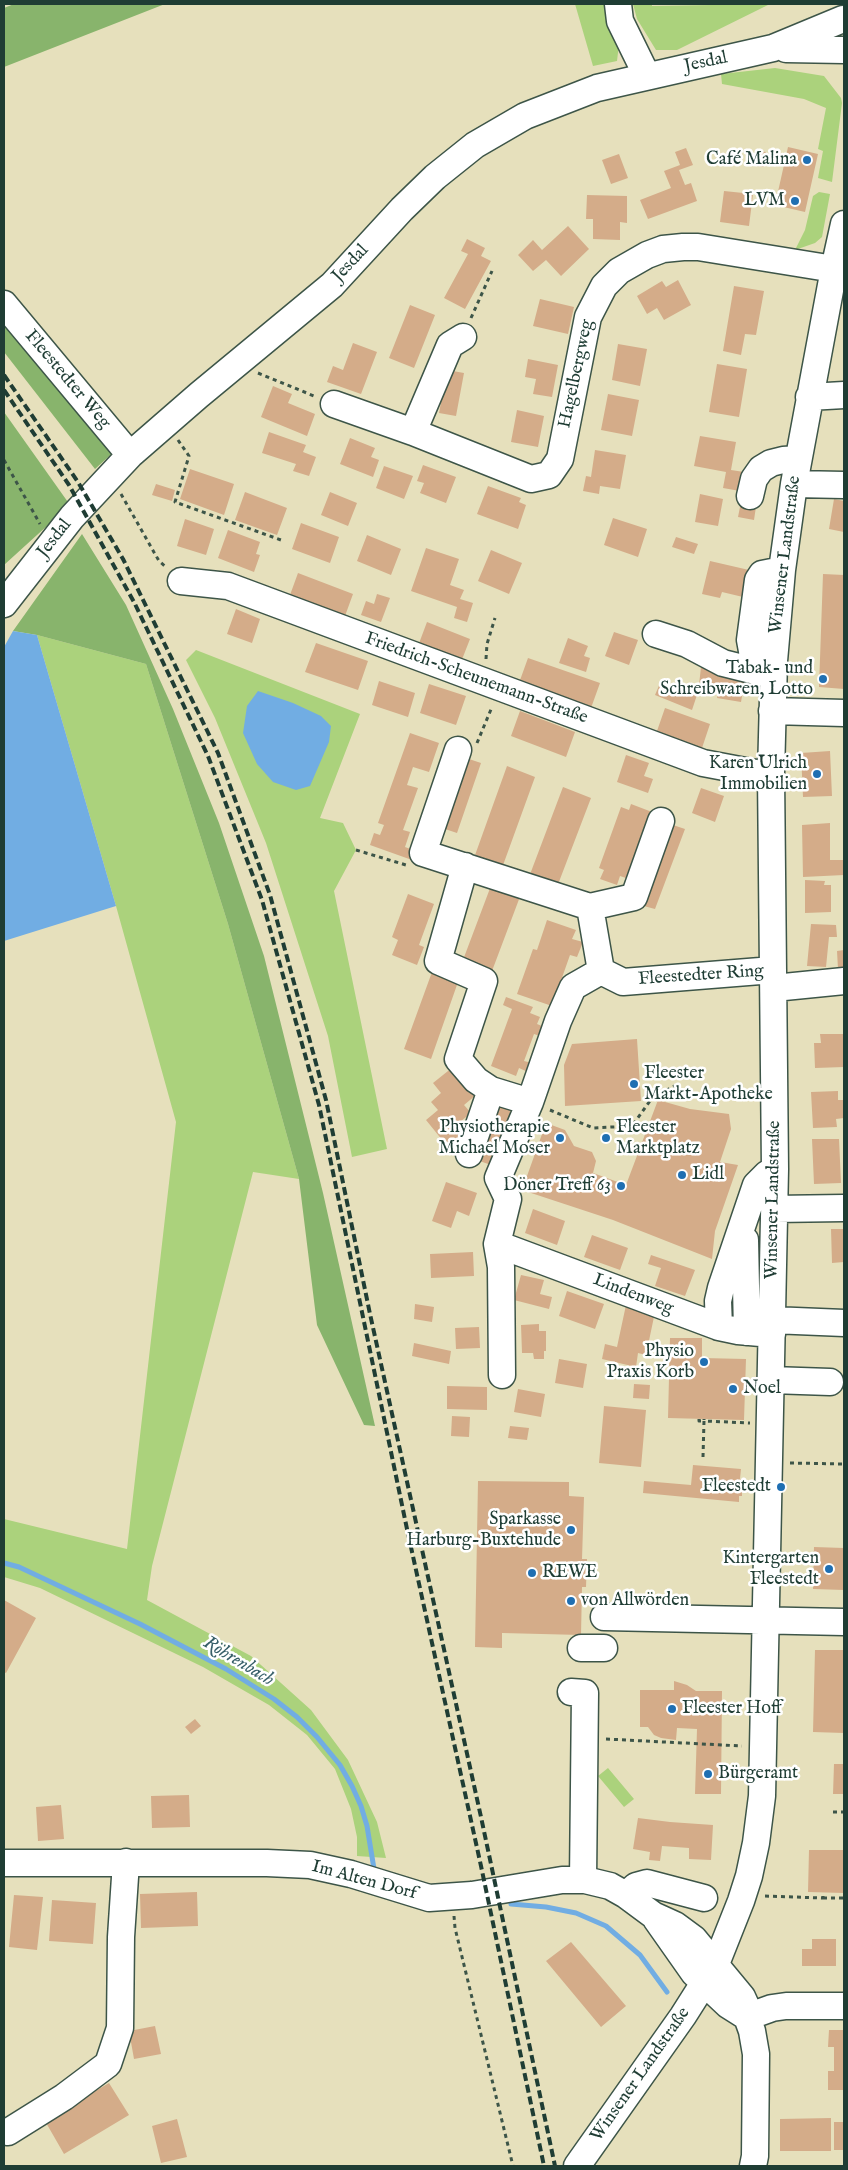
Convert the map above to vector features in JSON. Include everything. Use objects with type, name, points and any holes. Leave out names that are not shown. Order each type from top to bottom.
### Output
[{"type":"street","points":[[618,4],[620,21],[647,76]]},
{"type":"street","points":[[844,17],[841,34],[844,48]]},
{"type":"street","name":"Jesdal","points":[[4,602],[110,476],[130,455],[332,285],[402,209],[435,177],[475,145],[525,116],[597,88],[773,48],[844,17]]},
{"type":"street","name":"Jesdal","points":[[773,48],[844,48]]},
{"type":"street","name":"Winsener Landstraße","points":[[577,2166],[683,2016],[710,1973],[741,1901],[756,1843],[762,1796],[775,1169],[773,667],[782,570],[798,459],[844,224]]},
{"type":"street","name":"Hagelbergweg","points":[[334,404],[414,432],[531,479],[550,475],[560,459],[588,317],[592,306],[604,286],[631,263],[663,249],[698,247],[834,269]]},
{"type":"street","name":"Fleestedter Weg","points":[[4,304],[130,455]]},
{"type":"street","points":[[414,432],[450,345],[463,337]]},
{"type":"street","points":[[809,397],[844,395]]},
{"type":"street","points":[[750,496],[754,479],[761,469],[771,463],[798,459]]},
{"type":"street","points":[[794,484],[844,485]]},
{"type":"street","name":"Friedrich-Scheunemann-Straße","points":[[181,581],[228,586],[703,763],[756,773],[772,774]]},
{"type":"street","points":[[656,634],[687,644],[723,663],[763,673],[773,667]]},
{"type":"street","points":[[772,711],[844,713]]},
{"type":"street","points":[[458,750],[424,853],[590,907],[634,897],[661,821]]},
{"type":"street","points":[[465,866],[438,961],[484,981],[458,1059],[476,1080],[491,1090],[530,1102]]},
{"type":"street","points":[[502,1374],[501,1267],[497,1244],[508,1199],[498,1178],[530,1102],[558,1021],[573,987],[601,971],[590,907]]},
{"type":"street","name":"Fleestedter Ring","points":[[601,971],[623,982],[773,979],[844,982]]},
{"type":"street","points":[[469,1154],[491,1090]]},
{"type":"street","points":[[719,1327],[718,1301],[721,1288],[756,1185],[775,1169]]},
{"type":"street","points":[[746,1218],[844,1208]]},
{"type":"street","points":[[746,1218],[747,1332]]},
{"type":"street","name":"Lindenweg","points":[[497,1244],[719,1327],[747,1332],[772,1327],[844,1323]]},
{"type":"street","points":[[771,1380],[830,1382]]},
{"type":"street","points":[[604,1616],[844,1622]]},
{"type":"street","points":[[571,1692],[585,1693],[583,1880]]},
{"type":"street","points":[[8,2132],[64,2097],[108,2064],[120,2028],[121,1937],[126,1862]]},
{"type":"street","name":"Im Alten Dorf","points":[[4,1863],[126,1862],[310,1865],[351,1874],[429,1898],[453,1898],[548,1881],[583,1880],[610,1886],[654,1915],[674,1924],[687,1934],[710,1973]]},
{"type":"street","points":[[626,1895],[636,1886],[647,1883],[704,1898]]},
{"type":"street","points":[[710,1973],[742,1997],[746,2008],[746,2017],[752,2031],[756,2054],[754,2156],[752,2166]]},
{"type":"street","points":[[746,2017],[761,2011],[786,2006],[844,2006]]},
{"type":"path","points":[[463,337],[492,271]]},
{"type":"path","points":[[255,372],[334,404]]},
{"type":"path","points":[[172,432],[189,456],[175,502],[281,540]]},
{"type":"path","points":[[4,460],[52,544]]},
{"type":"path","points":[[110,476],[159,560],[181,581]]},
{"type":"path","points":[[458,750],[477,742],[492,685],[487,644],[495,618]]},
{"type":"path","points":[[356,850],[418,869],[424,853]]},
{"type":"path","points":[[530,1102],[593,1128],[632,1126],[652,1098],[680,1083]]},
{"type":"path","points":[[699,1418],[699,1421],[754,1423]]},
{"type":"path","points":[[703,1457],[704,1420]]},
{"type":"path","points":[[788,1463],[844,1464]]},
{"type":"path","points":[[585,1738],[750,1747]]},
{"type":"path","points":[[832,1812],[844,1812]]},
{"type":"path","points":[[823,1892],[823,1898]]},
{"type":"path","points":[[761,1896],[844,1898]]},
{"type":"path","points":[[453,1898],[455,1928],[513,2166]]},
{"type":"green space","points":[[14,4],[165,4],[4,67],[4,8]]},
{"type":"green space","points":[[575,4],[604,4],[609,25],[619,44],[617,61],[593,66]]},
{"type":"green space","points":[[633,4],[652,4],[652,6],[770,4],[677,50],[656,50],[637,19]]},
{"type":"green space","points":[[775,68],[824,76],[841,98],[842,103],[832,182],[818,178],[823,151],[818,149],[826,108],[804,99],[722,84],[721,74]]},
{"type":"green space","points":[[819,192],[830,194],[822,237],[815,243],[795,250],[805,230],[813,196]]},
{"type":"green space","points":[[4,315],[117,449],[95,469],[4,352]]},
{"type":"green space","points":[[4,412],[70,505],[4,565]]},
{"type":"green space","points":[[82,534],[126,605],[173,709],[219,823],[264,956],[323,1193],[375,1426],[364,1425],[317,1325],[299,1179],[228,924],[146,664],[37,635],[13,631]]},
{"type":"green space","points":[[37,635],[146,664],[228,924],[299,1179],[253,1172],[152,1566],[147,1600],[251,1656],[311,1710],[348,1760],[377,1822],[386,1858],[357,1856],[357,1837],[351,1809],[335,1769],[307,1735],[269,1705],[203,1667],[40,1588],[4,1577],[4,1519],[127,1549],[176,1122],[116,906]]},
{"type":"green space","points":[[196,650],[360,714],[320,818],[343,823],[356,850],[334,891],[387,1149],[352,1157],[328,1036],[266,843],[215,718],[186,660]]},
{"type":"green space","points":[[608,1768],[634,1799],[624,1807],[598,1776]]},
{"type":"water","points":[[13,631],[37,635],[116,906],[4,941],[4,647]]},
{"type":"water","points":[[258,691],[293,703],[321,716],[331,726],[329,742],[310,786],[296,790],[273,782],[257,764],[243,733],[247,706]]},
{"type":"building","points":[[788,147],[818,154],[805,212],[775,205]]},
{"type":"building","points":[[686,148],[693,165],[679,170],[685,185],[691,183],[697,201],[648,219],[640,200],[671,188],[664,171],[680,165],[675,152]]},
{"type":"building","points":[[758,151],[766,152],[764,167],[756,166]]},
{"type":"building","points":[[619,154],[628,178],[611,184],[602,160]]},
{"type":"building","points":[[724,191],[753,194],[749,226],[720,222]]},
{"type":"building","points":[[587,195],[627,196],[627,223],[620,222],[620,240],[593,239],[593,219],[586,219]]},
{"type":"building","points":[[568,226],[589,249],[561,276],[546,260],[533,271],[518,255],[533,240],[542,250]]},
{"type":"building","points":[[467,239],[485,248],[481,256],[491,261],[465,309],[444,298],[468,254],[461,251]]},
{"type":"building","points":[[678,280],[691,305],[664,320],[657,308],[647,314],[637,296],[662,281],[666,287]]},
{"type":"building","points":[[734,286],[764,291],[756,335],[745,334],[741,355],[723,351]]},
{"type":"building","points":[[540,299],[574,307],[568,334],[533,326]]},
{"type":"building","points":[[410,305],[435,315],[414,368],[389,358]]},
{"type":"building","points":[[353,343],[377,352],[361,394],[327,382],[333,366],[343,370]]},
{"type":"building","points":[[618,344],[647,349],[640,386],[612,380]]},
{"type":"building","points":[[528,359],[558,365],[552,397],[533,394],[536,379],[525,377]]},
{"type":"building","points":[[717,364],[747,369],[739,417],[709,412]]},
{"type":"building","points":[[447,370],[464,373],[456,416],[439,413]]},
{"type":"building","points":[[273,386],[292,394],[288,403],[315,414],[307,436],[261,417]]},
{"type":"building","points":[[608,394],[639,400],[632,436],[601,430]]},
{"type":"building","points":[[517,410],[544,416],[538,447],[511,442]]},
{"type":"building","points":[[269,432],[306,445],[303,452],[316,457],[309,476],[293,471],[296,464],[262,453]]},
{"type":"building","points":[[700,436],[736,442],[731,470],[744,472],[740,491],[723,488],[726,472],[694,466]]},
{"type":"building","points":[[350,438],[375,448],[371,457],[379,460],[373,477],[340,464]]},
{"type":"building","points":[[595,450],[626,455],[620,489],[600,486],[599,494],[583,491],[586,476],[591,477]]},
{"type":"building","points":[[423,465],[456,477],[446,503],[420,493],[424,483],[417,481]]},
{"type":"building","points":[[384,466],[413,476],[404,499],[376,488]]},
{"type":"building","points":[[190,469],[234,484],[224,515],[180,499]]},
{"type":"building","points":[[156,484],[175,490],[172,501],[152,495]]},
{"type":"building","points":[[488,486],[521,498],[519,502],[526,505],[518,529],[477,514]]},
{"type":"building","points":[[245,492],[287,508],[277,535],[235,520]]},
{"type":"building","points":[[330,492],[357,503],[348,526],[321,515]]},
{"type":"building","points":[[700,494],[723,499],[718,526],[695,522]]},
{"type":"building","points":[[742,497],[757,500],[754,520],[738,517]]},
{"type":"building","points":[[834,499],[844,501],[844,532],[829,529]]},
{"type":"building","points":[[613,518],[647,529],[638,557],[604,545]]},
{"type":"building","points":[[185,519],[214,529],[206,555],[177,546]]},
{"type":"building","points":[[301,523],[339,537],[330,563],[292,549]]},
{"type":"building","points":[[228,530],[260,542],[256,554],[260,555],[254,572],[218,558]]},
{"type":"building","points":[[367,535],[401,549],[391,575],[357,561]]},
{"type":"building","points":[[676,537],[698,544],[694,554],[672,547]]},
{"type":"building","points":[[426,548],[459,559],[450,585],[464,590],[460,599],[473,603],[467,622],[454,618],[457,607],[411,591]]},
{"type":"building","points":[[491,550],[522,563],[509,594],[478,581]]},
{"type":"building","points":[[710,561],[749,570],[743,597],[722,592],[720,598],[702,594]]},
{"type":"building","points":[[298,573],[353,594],[345,616],[290,595]]},
{"type":"building","points":[[823,574],[844,575],[844,689],[819,687]]},
{"type":"building","points":[[377,594],[390,598],[381,622],[361,615],[366,601],[374,604]]},
{"type":"building","points":[[236,609],[260,619],[252,643],[227,634]]},
{"type":"building","points":[[427,622],[470,639],[461,662],[418,646]]},
{"type":"building","points":[[614,632],[638,640],[629,665],[605,656]]},
{"type":"building","points":[[568,638],[588,646],[584,656],[590,658],[586,672],[559,663]]},
{"type":"building","points":[[316,643],[368,661],[358,690],[305,672]]},
{"type":"building","points":[[528,658],[600,683],[591,708],[519,683]]},
{"type":"building","points":[[701,667],[746,674],[741,702],[717,698],[719,688],[699,685]]},
{"type":"building","points":[[379,681],[415,693],[408,717],[372,705]]},
{"type":"building","points":[[661,681],[697,695],[692,710],[655,695]]},
{"type":"building","points":[[429,684],[466,696],[456,725],[420,713]]},
{"type":"building","points":[[665,708],[710,724],[702,748],[657,731]]},
{"type":"building","points":[[520,711],[575,732],[566,757],[511,736]]},
{"type":"building","points":[[410,733],[439,743],[429,772],[413,767],[407,785],[418,788],[403,830],[410,832],[405,847],[416,851],[412,860],[370,845],[374,833],[380,835],[384,825],[378,823]]},
{"type":"building","points":[[830,751],[832,796],[803,797],[801,753]]},
{"type":"building","points":[[626,755],[649,763],[644,776],[653,779],[648,793],[617,782]]},
{"type":"building","points":[[466,758],[481,763],[457,833],[442,828]]},
{"type":"building","points":[[507,766],[535,777],[502,868],[474,858]]},
{"type":"building","points":[[563,787],[591,798],[557,887],[529,877]]},
{"type":"building","points":[[701,788],[724,796],[715,822],[692,813]]},
{"type":"building","points":[[631,804],[652,812],[629,879],[620,876],[617,885],[600,879],[604,870],[599,868],[621,807],[629,810]]},
{"type":"building","points":[[830,823],[830,860],[844,860],[844,875],[803,877],[802,825]]},
{"type":"building","points":[[670,824],[685,829],[655,909],[640,905]]},
{"type":"building","points":[[805,880],[825,881],[824,885],[831,885],[831,912],[805,913]]},
{"type":"building","points":[[492,883],[521,894],[492,971],[463,960]]},
{"type":"building","points":[[408,894],[434,904],[419,945],[424,947],[417,965],[392,955],[398,940],[392,937]]},
{"type":"building","points":[[547,920],[576,930],[572,939],[583,942],[577,957],[570,955],[552,1006],[517,994],[533,949],[537,950]]},
{"type":"building","points":[[811,924],[836,925],[837,937],[829,937],[826,967],[807,966]]},
{"type":"building","points":[[844,950],[844,969],[838,969],[837,951]]},
{"type":"building","points":[[432,972],[458,982],[431,1059],[404,1049]]},
{"type":"building","points":[[506,997],[533,1007],[530,1013],[540,1017],[537,1024],[547,1028],[543,1037],[534,1034],[524,1061],[532,1063],[528,1072],[519,1068],[516,1076],[491,1066],[512,1009],[503,1005]]},
{"type":"building","points":[[820,1034],[844,1034],[844,1067],[815,1068],[814,1043],[821,1043]]},
{"type":"building","points":[[637,1039],[641,1101],[565,1106],[564,1065],[572,1044]]},
{"type":"building","points":[[453,1067],[476,1095],[464,1105],[471,1113],[455,1126],[462,1134],[447,1146],[426,1120],[438,1110],[431,1102],[441,1093],[433,1083]]},
{"type":"building","points":[[838,1091],[838,1100],[844,1100],[844,1118],[836,1119],[837,1127],[813,1128],[811,1092]]},
{"type":"building","name":"Lidl","points":[[658,1100],[690,1109],[729,1114],[731,1129],[720,1162],[738,1165],[715,1231],[712,1259],[613,1220],[522,1190],[546,1123],[565,1130],[574,1146],[592,1152],[596,1161],[593,1173],[626,1185]]},
{"type":"building","points":[[495,1102],[512,1108],[491,1165],[474,1159]]},
{"type":"building","points":[[812,1139],[839,1139],[841,1183],[814,1184]]},
{"type":"building","points":[[446,1182],[477,1193],[469,1216],[457,1211],[451,1228],[432,1221]]},
{"type":"building","points":[[533,1209],[565,1221],[557,1245],[525,1233]]},
{"type":"building","points":[[831,1229],[844,1229],[844,1262],[832,1263]]},
{"type":"building","points":[[592,1235],[628,1248],[620,1270],[584,1257]]},
{"type":"building","points":[[473,1252],[474,1276],[431,1278],[430,1254]]},
{"type":"building","points":[[651,1255],[695,1270],[685,1296],[655,1286],[661,1268],[648,1264]]},
{"type":"building","points":[[521,1275],[544,1280],[540,1294],[552,1297],[549,1309],[514,1300]]},
{"type":"building","points":[[567,1291],[604,1304],[595,1329],[559,1316]]},
{"type":"building","points":[[415,1304],[434,1307],[432,1322],[414,1319]]},
{"type":"building","points":[[626,1305],[655,1312],[646,1355],[638,1353],[636,1367],[602,1359],[605,1344],[617,1347]]},
{"type":"building","points":[[539,1324],[539,1331],[546,1331],[546,1351],[544,1351],[544,1359],[534,1359],[533,1353],[522,1353],[521,1325]]},
{"type":"building","points":[[479,1327],[480,1348],[456,1349],[455,1328]]},
{"type":"building","points":[[670,1338],[702,1338],[702,1358],[746,1359],[744,1420],[668,1418]]},
{"type":"building","points":[[414,1343],[451,1351],[449,1364],[412,1356]]},
{"type":"building","points":[[559,1359],[587,1364],[583,1388],[555,1383]]},
{"type":"building","points":[[634,1384],[650,1385],[649,1399],[633,1398]]},
{"type":"building","points":[[447,1386],[487,1387],[487,1410],[447,1409]]},
{"type":"building","points":[[518,1389],[545,1394],[541,1417],[514,1412]]},
{"type":"building","points":[[604,1406],[646,1410],[641,1467],[599,1463]]},
{"type":"building","points":[[452,1416],[470,1417],[469,1437],[451,1436]]},
{"type":"building","points":[[510,1426],[529,1428],[527,1440],[508,1438]]},
{"type":"building","points":[[693,1465],[741,1469],[740,1479],[742,1479],[742,1483],[740,1483],[739,1490],[742,1491],[742,1496],[739,1496],[739,1502],[643,1493],[644,1481],[691,1485]]},
{"type":"building","name":"REWE","points":[[478,1481],[569,1482],[569,1496],[584,1497],[582,1559],[587,1559],[586,1587],[582,1587],[581,1635],[502,1633],[502,1648],[475,1647]]},
{"type":"building","name":"Kintergarten Fleestedt","points":[[814,1547],[844,1548],[844,1590],[813,1589]]},
{"type":"building","points":[[4,1600],[36,1618],[6,1673],[4,1672]]},
{"type":"building","points":[[815,1650],[844,1650],[844,1733],[813,1732]]},
{"type":"building","points":[[674,1681],[687,1685],[696,1691],[722,1691],[721,1794],[695,1794],[697,1729],[677,1728],[676,1740],[661,1738],[654,1735],[648,1727],[640,1727],[640,1690],[674,1690]]},
{"type":"building","points":[[195,1719],[201,1726],[191,1734],[185,1727]]},
{"type":"building","points":[[834,1764],[844,1764],[844,1794],[833,1794]]},
{"type":"building","points":[[189,1795],[190,1827],[152,1828],[151,1796]]},
{"type":"building","points":[[61,1805],[64,1839],[38,1841],[36,1807]]},
{"type":"building","points":[[638,1818],[713,1825],[711,1860],[689,1859],[689,1848],[662,1846],[660,1861],[649,1860],[650,1852],[633,1849]]},
{"type":"building","points":[[809,1850],[844,1850],[844,1893],[808,1892]]},
{"type":"building","points":[[197,1892],[198,1926],[141,1928],[140,1894]]},
{"type":"building","points":[[14,1895],[43,1897],[37,1950],[9,1947]]},
{"type":"building","points":[[52,1900],[96,1903],[93,1944],[49,1941]]},
{"type":"building","points":[[812,1939],[836,1939],[836,1966],[802,1966],[802,1949],[812,1949]]},
{"type":"building","points":[[571,1942],[626,2006],[601,2027],[546,1961]]},
{"type":"building","points":[[155,2026],[161,2054],[134,2059],[129,2031]]},
{"type":"building","points":[[829,2030],[844,2030],[844,2090],[828,2090],[828,2071],[834,2071],[834,2047],[828,2047]]},
{"type":"building","points":[[109,2083],[129,2115],[64,2154],[45,2121]]},
{"type":"building","points":[[831,2118],[831,2151],[780,2151],[780,2119]]},
{"type":"building","points":[[177,2119],[187,2157],[161,2163],[152,2126]]},
{"type":"building","points":[[834,2122],[844,2122],[844,2150],[834,2150]]},
{"type":"waterway","name":"Röhrenbach","points":[[4,1563],[19,1567],[140,1624],[226,1669],[274,1699],[297,1717],[317,1737],[340,1765],[352,1786],[367,1826],[374,1869]]},
{"type":"waterway","name":"Röhrenbach","points":[[511,1904],[546,1907],[576,1913],[606,1926],[640,1955],[667,1992]]},
{"type":"railway","points":[[4,375],[78,482],[123,559],[218,753],[270,895],[326,1100],[370,1314],[481,1817],[555,2166]]},
{"type":"railway","points":[[4,390],[69,485],[134,602],[208,756],[262,900],[319,1105],[407,1529],[544,2166]]},
{"type":"place","name":"Café Malina","points":[[807,160]]},
{"type":"place","name":"LVM","points":[[795,201]]},
{"type":"place","name":"Tabak- und Schreibwaren, Lotto","points":[[823,679]]},
{"type":"place","name":"Karen Ulrich Immobilien","points":[[817,774]]},
{"type":"place","name":"Fleester Markt-Apotheke","points":[[634,1084]]},
{"type":"place","name":"Physiotherapie Michael Moser","points":[[560,1138]]},
{"type":"place","name":"Fleester Marktplatz","points":[[606,1138]]},
{"type":"place","name":"Lidl","points":[[682,1175]]},
{"type":"place","name":"Döner Treff 63","points":[[621,1186]]},
{"type":"place","name":"Physio Praxis Korb","points":[[704,1362]]},
{"type":"place","name":"Noel","points":[[733,1389]]},
{"type":"place","name":"Fleestedt","points":[[781,1487]]},
{"type":"place","name":"Sparkasse Harburg-Buxtehude","points":[[571,1530]]},
{"type":"place","name":"Kintergarten Fleestedt","points":[[829,1569]]},
{"type":"place","name":"REWE","points":[[532,1573]]},
{"type":"place","name":"von Allwörden","points":[[571,1601]]},
{"type":"place","name":"Fleester Hoff","points":[[672,1709]]},
{"type":"place","name":"Bürgeramt","points":[[708,1774]]}]
